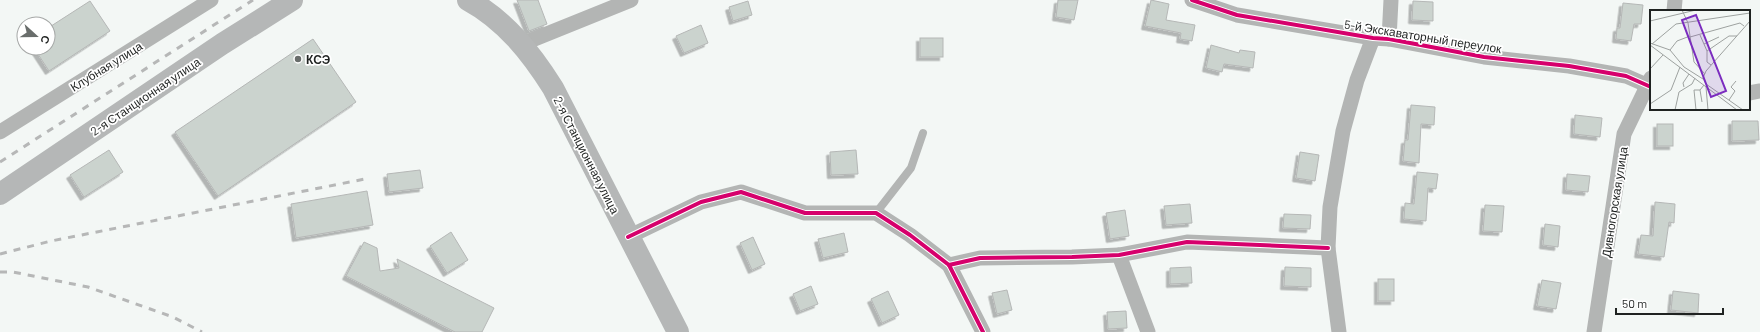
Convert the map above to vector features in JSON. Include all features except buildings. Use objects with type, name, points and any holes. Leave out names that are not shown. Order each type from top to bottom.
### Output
[{"type":"main road","name":"2-я Станционная улица","points":[[0,194],[222,44],[292,0]]},
{"type":"main road","name":"2-я Станционная улица","points":[[468,0],[503,24],[522,44],[540,67],[553,88],[678,332]]},
{"type":"street","name":"Клубная улица","points":[[0,132],[211,0]]},
{"type":"street","points":[[522,44],[631,0]]},
{"type":"street","name":"5-й Экскаваторный переулок","points":[[1192,0],[1237,15],[1373,38],[1389,39],[1484,57],[1569,66],[1626,76],[1650,83]]},
{"type":"street","points":[[1389,39],[1391,0]]},
{"type":"street","points":[[1674,10],[1676,0]]},
{"type":"street","points":[[1338,332],[1328,248],[1330,207],[1343,131],[1357,80],[1373,38]]},
{"type":"street","name":"Дивногорская улица","points":[[1594,332],[1624,134],[1650,83]]},
{"type":"street","points":[[1750,92],[1760,91]]},
{"type":"street","points":[[628,237],[701,202],[741,192],[805,213],[876,213],[910,235],[949,265],[983,332]]},
{"type":"street","points":[[949,265],[980,258],[1119,255],[1187,242],[1328,248]]},
{"type":"street","points":[[1119,255],[1148,332]]},
{"type":"lane","points":[[876,213],[911,168],[923,132]]},
{"type":"railway","points":[[0,162],[253,0]]},
{"type":"railway","points":[[0,254],[51,241],[365,179]]},
{"type":"railway","points":[[0,272],[13,272],[88,287],[173,317],[202,332]]},
{"type":"cycle path","points":[[1192,0],[1237,15],[1373,38],[1389,39],[1484,57],[1569,66],[1626,76],[1650,87]]},
{"type":"cycle path","points":[[628,237],[701,202],[741,192],[805,213],[876,213],[910,235],[949,265],[983,332]]},
{"type":"cycle path","points":[[949,265],[980,258],[1119,255],[1187,242],[1328,248]]},
{"type":"place","name":"КСЭ","points":[[298,59]]}]
